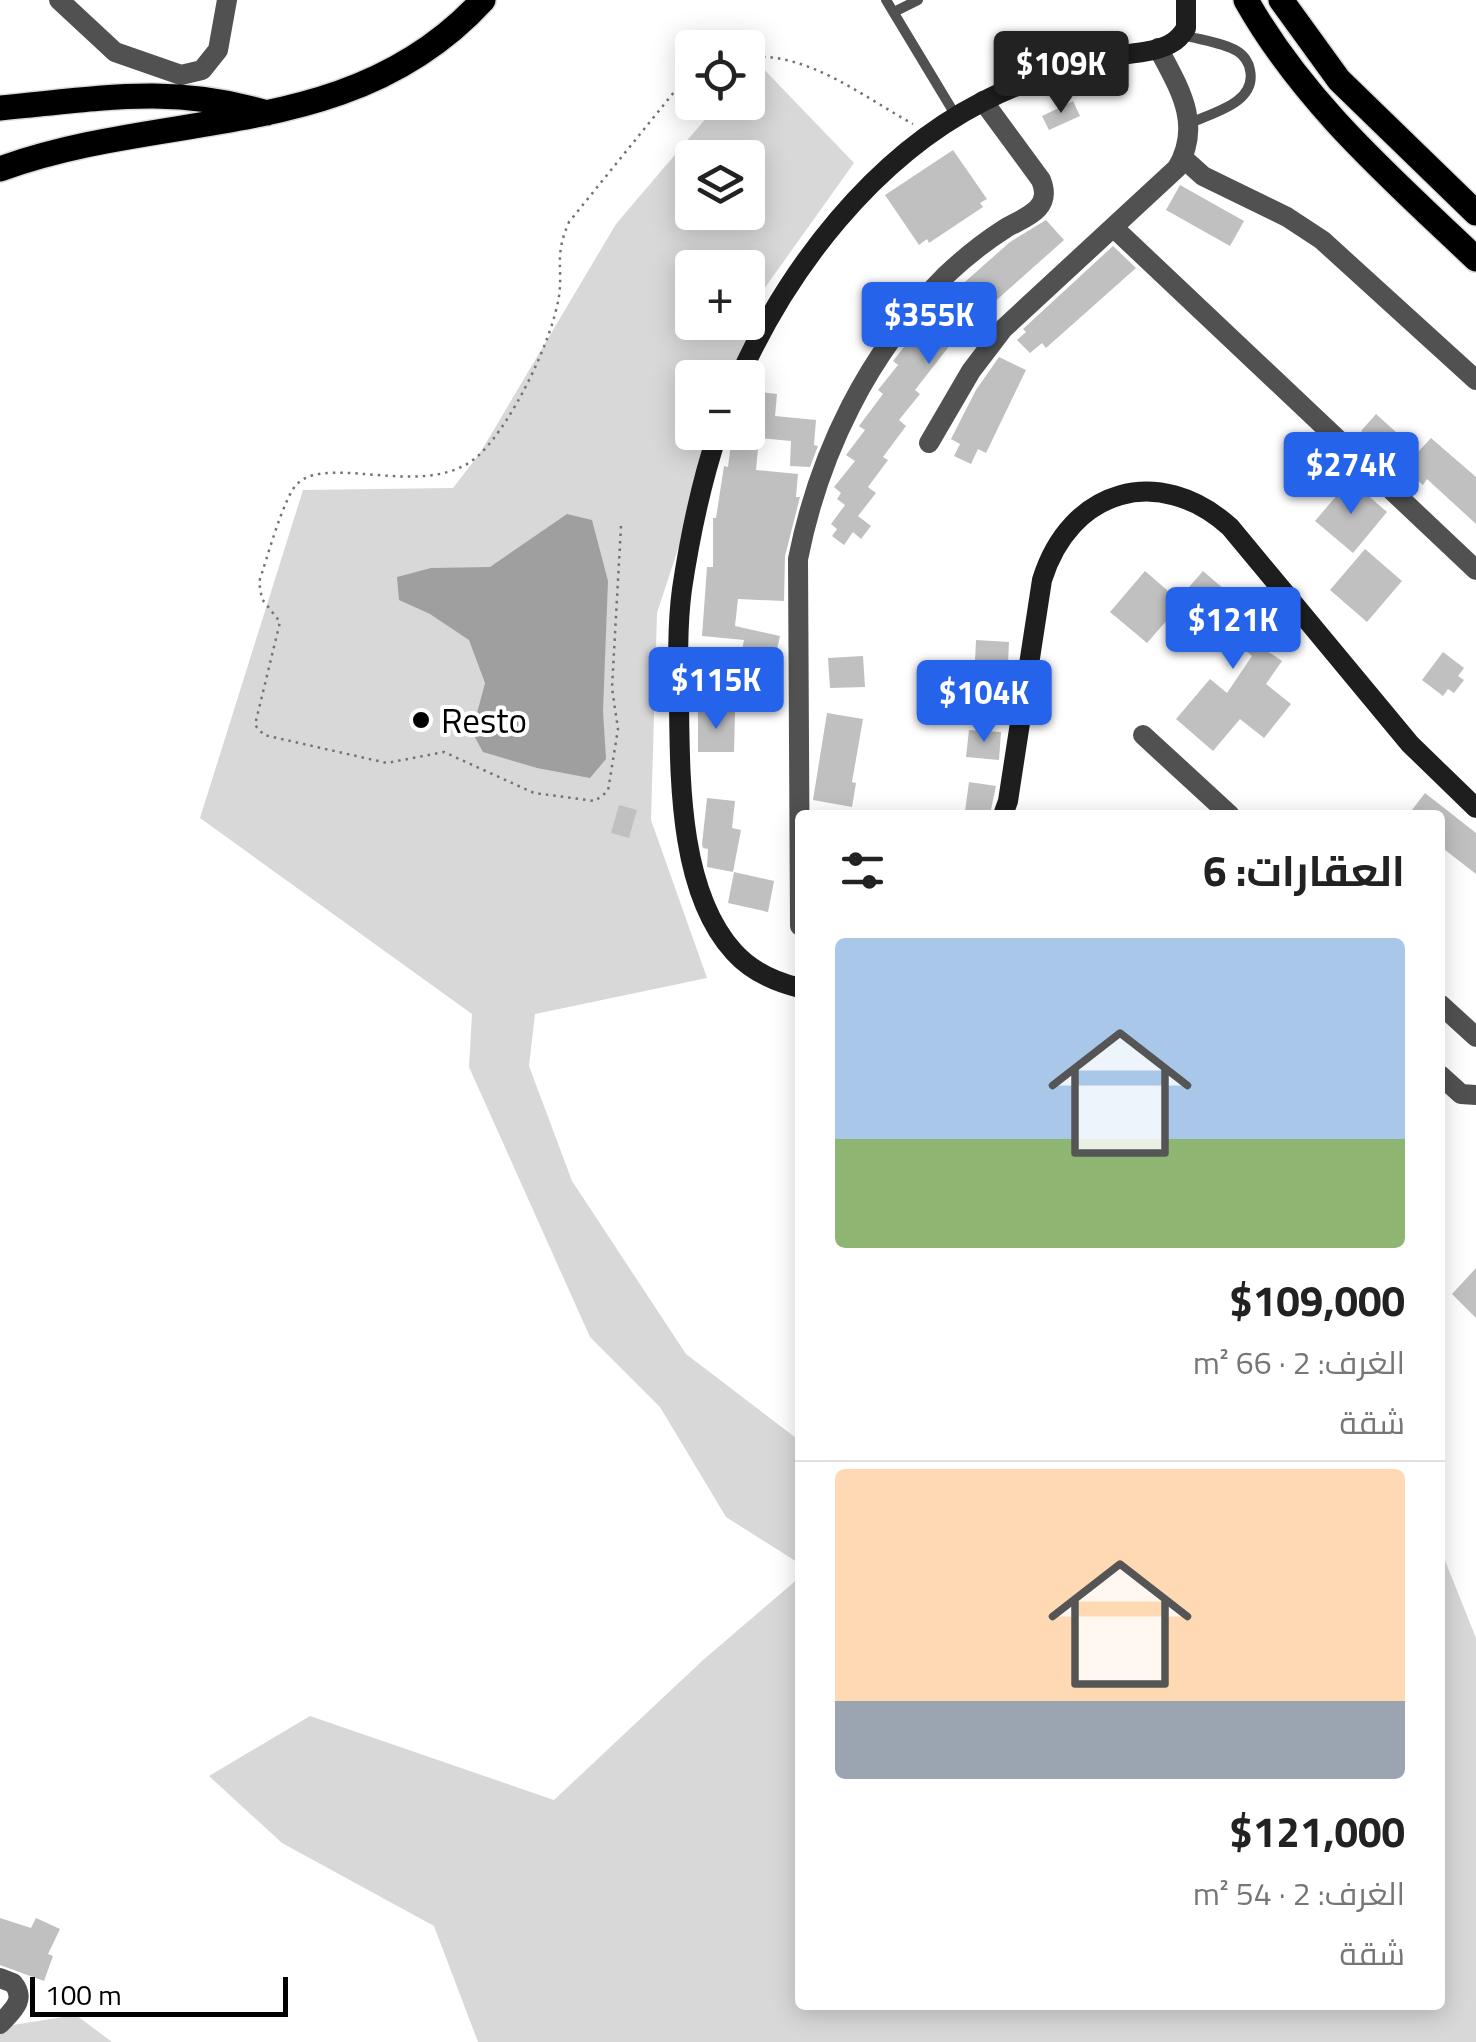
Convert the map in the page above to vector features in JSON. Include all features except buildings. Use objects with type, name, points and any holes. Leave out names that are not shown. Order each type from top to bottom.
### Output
[{"type":"main road","points":[[0,169],[96,142],[301,107],[399,68],[429,50],[483,0]]},
{"type":"main road","points":[[1246,0],[1276,50],[1314,100],[1476,259]]},
{"type":"main road","points":[[1281,0],[1339,80],[1476,213]]},
{"type":"main road","points":[[0,108],[154,94],[227,101],[271,114]]},
{"type":"street","points":[[59,0],[115,52],[181,74],[202,70],[218,50],[227,0]]},
{"type":"street","points":[[748,360],[782,296],[818,246],[857,200],[932,135],[983,102],[1052,73],[1168,45],[1182,35],[1188,20],[1186,0]]},
{"type":"street","points":[[929,443],[964,382],[1003,329],[1170,178],[1183,158],[1190,123],[1185,100],[1158,48]]},
{"type":"street","points":[[799,810],[798,559],[804,527],[837,432],[890,343],[948,274],[989,240],[1036,210],[1043,200],[1041,180],[983,102]]},
{"type":"street","points":[[1183,158],[1203,176],[1311,231],[1476,380]]},
{"type":"street","points":[[1113,227],[1476,570]]},
{"type":"street","points":[[713,450],[694,522],[682,592],[678,662],[680,800],[692,860],[722,936],[751,968],[795,986]]},
{"type":"street","points":[[1004,810],[1049,557],[1061,536],[1088,511],[1120,495],[1144,491],[1191,500],[1230,527],[1410,744],[1476,808]]},
{"type":"street","points":[[1143,734],[1225,810]]},
{"type":"street","points":[[1445,1009],[1476,1037]]},
{"type":"street","points":[[1445,1080],[1461,1094],[1476,1095]]},
{"type":"street","points":[[0,1978],[12,1984],[19,1997],[18,2004],[0,2024]]},
{"type":"lane","points":[[886,0],[956,117]]},
{"type":"lane","points":[[894,12],[918,0]]},
{"type":"lane","points":[[1182,35],[1236,51],[1246,60],[1251,74],[1249,88],[1240,100],[1190,123]]},
{"type":"path","points":[[765,58],[786,59],[814,68],[932,135]]},
{"type":"path","points":[[621,526],[612,688],[618,729],[608,791],[595,801],[534,793],[444,752],[387,763],[264,735],[254,726],[280,622],[262,599],[259,582],[293,488],[314,475],[446,474],[484,450],[542,356],[557,305],[560,248],[570,222],[675,91]]},
{"type":"shaded area","points":[[765,70],[854,163],[765,288],[765,250],[675,250],[675,340],[747,340],[740,360],[675,360],[675,450],[710,450],[657,613],[651,820],[707,978],[535,1014],[529,1066],[572,1181],[686,1354],[795,1437],[795,1561],[726,1517],[660,1407],[590,1337],[469,1067],[472,1014],[200,818],[303,490],[453,488],[480,453],[616,224],[675,155],[675,230],[765,230],[765,140],[688,140],[705,120],[765,120]]},
{"type":"shaded area","points":[[567,514],[592,520],[608,581],[603,711],[606,759],[590,778],[483,752],[472,732],[485,683],[469,640],[430,614],[399,600],[397,577],[431,568],[490,567]]},
{"type":"shaded area","points":[[1445,1560],[1476,1638],[1476,2042],[478,2042],[434,1926],[282,1843],[209,1776],[310,1716],[554,1800],[702,1661],[795,1581],[795,2010],[1445,2010]]},
{"type":"shaded area","points":[[76,2015],[112,2042],[0,2042],[0,2027]]},
{"type":"place","name":"Resto","points":[[421,720]]}]
